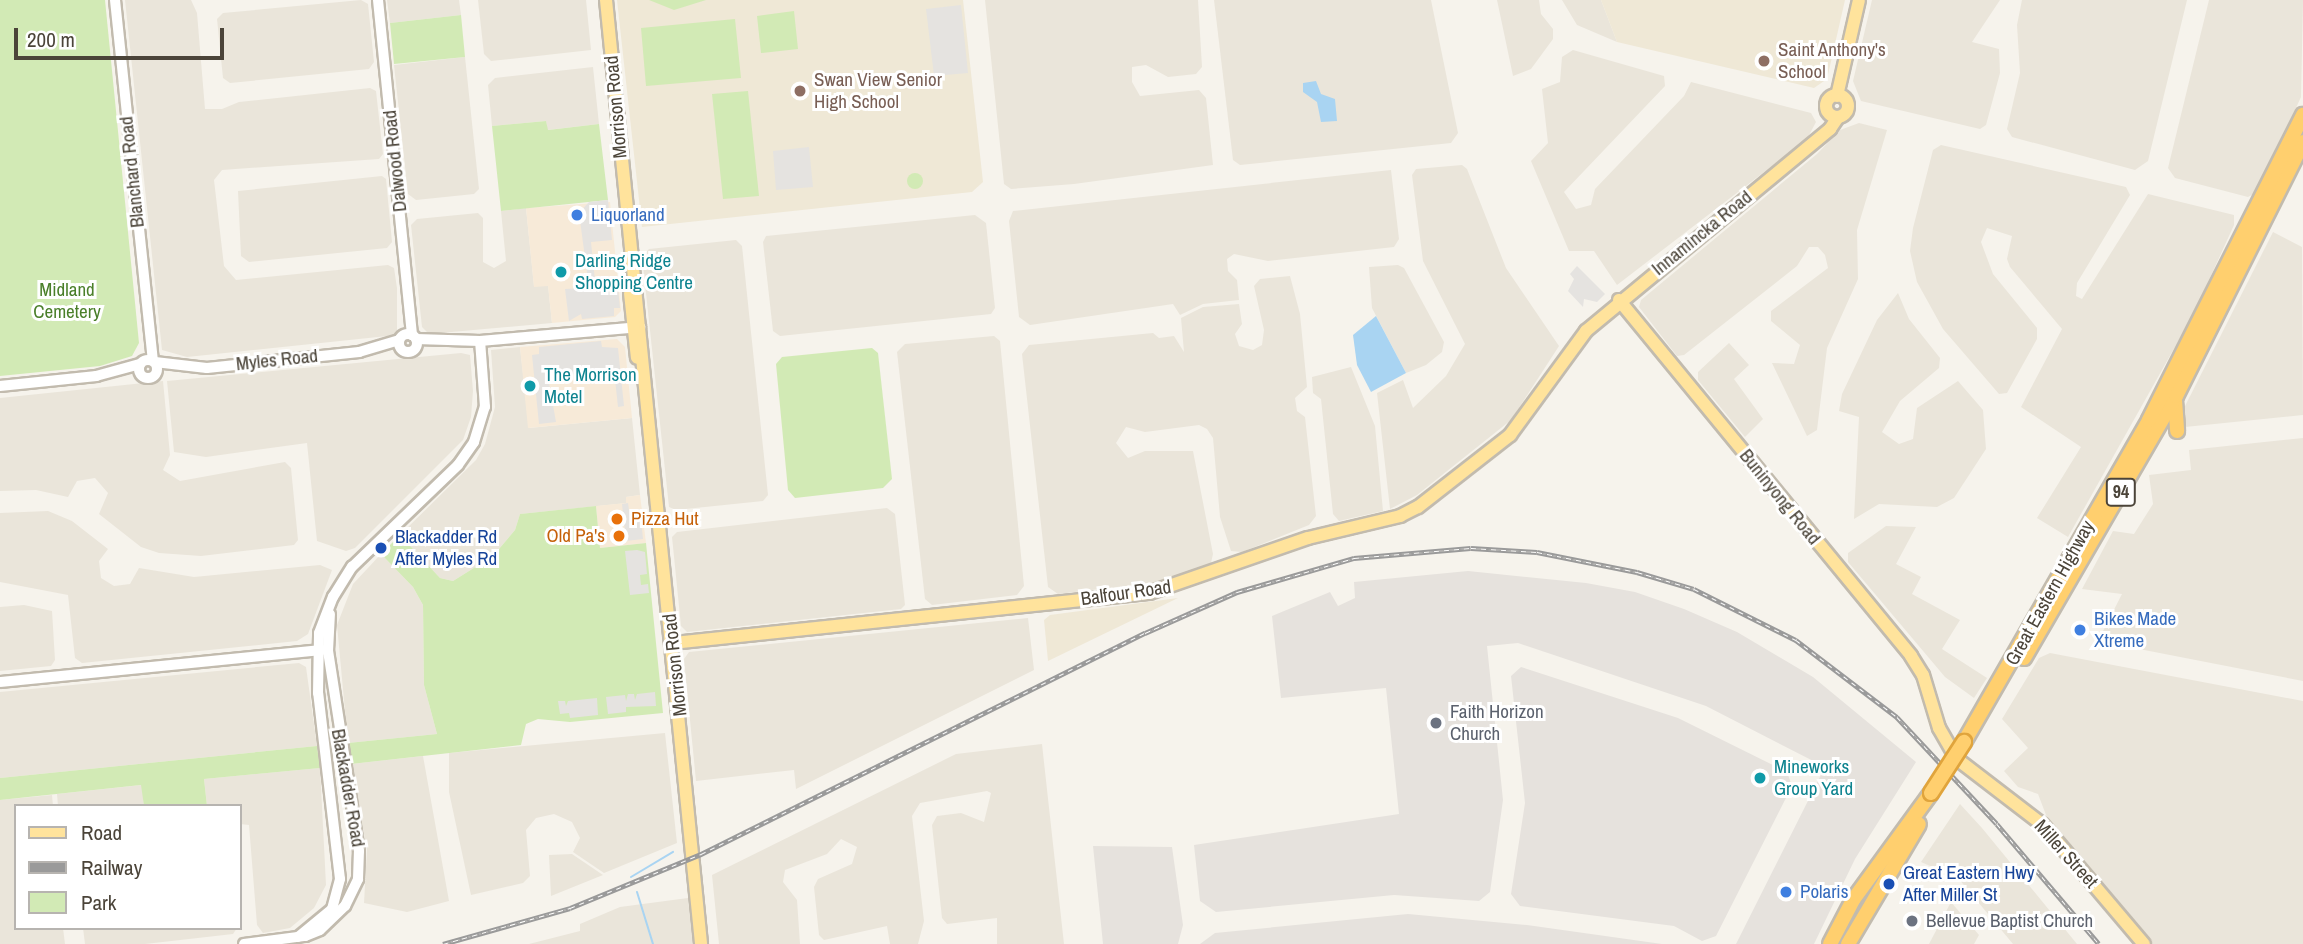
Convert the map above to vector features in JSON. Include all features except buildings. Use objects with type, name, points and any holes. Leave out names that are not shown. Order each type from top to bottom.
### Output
[{"type":"highway","name":"Great Eastern Highway","points":[[1967,745],[2148,420],[2303,115]]},
{"type":"highway","name":"Great Eastern Highway","points":[[1848,944],[1934,795],[1967,745],[2176,396],[2303,142]]},
{"type":"highway","points":[[2176,396],[2176,431]]},
{"type":"highway","name":"Great Eastern Highway","points":[[1830,944],[1853,900],[1934,795]]},
{"type":"main road","name":"Morrison Road","points":[[606,0],[625,214],[701,917],[701,944]]},
{"type":"main road","name":"Innamincka Road","points":[[1576,348],[1617,302],[1812,144],[1834,115],[1847,110],[1840,97],[1844,63],[1859,0]]},
{"type":"main road","name":"Buninyong Road","points":[[1617,302],[1923,675],[1948,746],[1976,777]]},
{"type":"main road","name":"Balfour Road","points":[[673,643],[1150,593],[1185,584],[1308,538],[1382,523],[1418,507],[1510,435],[1576,348]]},
{"type":"main road","name":"Miller Street","points":[[1976,777],[2043,825],[2144,944]]},
{"type":"main road","name":"Morrison Road","points":[[701,917],[710,944]]},
{"type":"street","name":"Blanchard Road","points":[[115,0],[149,344],[148,366]]},
{"type":"street","name":"Dalwood Road","points":[[378,0],[409,322],[408,341]]},
{"type":"street","name":"Myles Road","points":[[148,366],[207,368],[383,347],[408,341],[480,341],[637,326]]},
{"type":"street","name":"Blackadder Road","points":[[298,937],[327,915],[339,889],[316,649],[333,597],[352,567],[458,465],[474,442],[485,407],[480,341]]},
{"type":"street","points":[[0,386],[148,366]]},
{"type":"street","name":"Blackadder Road","points":[[244,944],[298,937],[320,930],[338,916],[358,879],[359,851],[336,722],[328,651],[333,597]]},
{"type":"street","points":[[0,682],[316,649],[328,651]]},
{"type":"street","points":[[322,723],[336,722]]},
{"type":"street","points":[[331,797],[348,796]]},
{"type":"shaded area","points":[[125,0],[191,0],[197,13],[205,109],[222,109],[239,102],[370,88],[376,91],[383,154],[379,159],[222,170],[214,180],[224,266],[236,280],[388,265],[394,268],[397,288],[397,335],[187,357],[162,350]]},
{"type":"shaded area","points":[[361,0],[368,4],[374,62],[369,69],[230,83],[223,78],[217,19],[223,13]]},
{"type":"shaded area","points":[[387,0],[459,0],[461,15],[390,23]]},
{"type":"shaded area","points":[[478,0],[586,0],[591,50],[491,61],[484,54]]},
{"type":"shaded area","name":"Swan View Senior High School","points":[[617,0],[963,0],[983,182],[972,192],[642,227]]},
{"type":"shaded area","points":[[985,0],[1198,0],[1202,67],[1196,74],[1168,77],[1146,65],[1132,67],[1132,82],[1140,96],[1199,90],[1206,98],[1213,165],[1074,184],[1011,189],[1004,184]]},
{"type":"shaded area","points":[[1214,0],[1431,0],[1458,133],[1451,143],[1240,165],[1233,160]]},
{"type":"shaded area","points":[[1497,0],[1539,0],[1541,14],[1553,29],[1553,39],[1531,69],[1513,76]]},
{"type":"shaded area","points":[[1562,0],[1601,0],[1617,42],[1577,25]]},
{"type":"shaded area","name":"Saint Anthony's School","points":[[1601,0],[1845,0],[1827,79],[1814,88],[1617,42]]},
{"type":"shaded area","points":[[1872,0],[2000,0],[1972,42],[1999,49],[2000,73],[1986,125],[1980,129],[1861,101],[1853,81]]},
{"type":"shaded area","points":[[2022,0],[2187,0],[2148,161],[2135,170],[2012,137],[2007,129],[2020,73],[2017,25]]},
{"type":"shaded area","points":[[2209,0],[2303,0],[2301,97],[2257,192],[2248,197],[2175,178],[2168,168]]},
{"type":"shaded area","points":[[961,5],[968,73],[934,76],[926,9]]},
{"type":"shaded area","points":[[1573,50],[1664,76],[1665,86],[1564,192],[1576,209],[1591,205],[1595,189],[1684,96],[1691,82],[1811,113],[1816,122],[1807,139],[1617,285],[1594,251],[1569,251],[1531,161],[1548,143],[1542,89],[1560,82],[1562,57]]},
{"type":"shaded area","points":[[465,57],[479,189],[474,194],[416,200],[408,194],[394,65]]},
{"type":"shaded area","points":[[593,67],[599,124],[547,130],[546,121],[492,126],[488,85],[495,78]]},
{"type":"shaded area","points":[[1859,123],[1887,130],[1857,230],[1858,279],[1827,348],[1817,430],[1807,436],[1772,363],[1794,364],[1800,345],[1771,321],[1771,311],[1828,268],[1825,255],[1818,247],[1809,247],[1797,266],[1684,355],[1677,356],[1639,307],[1641,300],[1817,154],[1840,130]]},
{"type":"shaded area","points":[[1941,145],[2126,187],[2130,195],[2077,283],[2076,296],[2082,299],[2148,194],[2234,215],[2234,225],[2194,313],[2068,537],[2037,518],[2081,447],[2021,407],[2062,329],[2010,267],[2007,259],[2012,236],[1987,228],[1981,242],[1993,274],[2037,328],[2037,339],[2007,393],[1999,394],[1943,329],[1917,282],[1910,251],[1913,228],[1933,150]]},
{"type":"shaded area","points":[[809,147],[813,187],[776,190],[773,151]]},
{"type":"shaded area","points":[[1462,165],[1467,169],[1506,268],[1559,346],[1511,420],[1417,495],[1390,509],[1377,393],[1403,380],[1413,408],[1446,376],[1465,344],[1423,261],[1412,175],[1416,169]]},
{"type":"shaded area","points":[[1391,170],[1399,239],[1394,247],[1268,261],[1234,254],[1227,259],[1228,271],[1237,280],[1239,300],[1203,304],[1180,315],[1173,304],[1030,325],[1019,317],[1009,221],[1013,211]]},
{"type":"shaded area","points":[[382,176],[386,179],[392,242],[387,248],[249,262],[241,256],[238,191]]},
{"type":"shaded area","points":[[608,200],[612,240],[591,242],[596,290],[618,288],[620,308],[614,308],[614,316],[582,319],[581,314],[569,321],[565,289],[583,288],[583,281],[588,280],[579,213],[589,202]]},
{"type":"shaded area","points":[[610,202],[621,311],[615,317],[552,323],[548,286],[534,287],[526,208]]},
{"type":"shaded area","points":[[526,208],[534,286],[548,285],[552,323],[429,334],[422,327],[411,225],[417,219],[478,213],[483,218],[483,262],[494,268],[506,261],[501,211]]},
{"type":"shaded area","points":[[975,215],[986,223],[995,308],[991,314],[780,336],[773,331],[763,242],[766,236]]},
{"type":"shaded area","points":[[2273,232],[2302,247],[2303,415],[2185,427],[2181,414]]},
{"type":"shaded area","points":[[736,240],[742,246],[768,495],[763,501],[676,510],[669,507],[642,256],[649,249]]},
{"type":"shaded area","points":[[1398,265],[1404,268],[1444,342],[1442,352],[1426,365],[1406,373],[1372,308],[1369,267]]},
{"type":"shaded area","points":[[1577,266],[1605,294],[1597,302],[1584,299],[1583,307],[1568,291],[1574,279],[1570,274]]},
{"type":"shaded area","points":[[1290,276],[1300,314],[1307,387],[1295,398],[1297,411],[1305,417],[1316,516],[1309,525],[1242,552],[1231,551],[1220,517],[1213,438],[1207,429],[1199,425],[1145,432],[1126,427],[1116,443],[1128,458],[1145,451],[1193,451],[1213,554],[1211,563],[1159,582],[1058,594],[1048,587],[1022,354],[1029,345],[1153,333],[1159,338],[1174,336],[1184,352],[1181,318],[1203,307],[1239,304],[1242,324],[1235,334],[1239,346],[1253,350],[1262,345],[1264,330],[1254,286],[1260,279]]},
{"type":"shaded area","points":[[1898,293],[1909,319],[1940,358],[1939,368],[1900,401],[1882,432],[1899,444],[1913,439],[1917,408],[1958,381],[1983,410],[1986,449],[1954,498],[1937,507],[1879,504],[1854,519],[1859,417],[1839,411],[1842,394],[1877,320]]},
{"type":"shaded area","points":[[994,336],[1000,341],[1024,586],[1017,595],[932,605],[925,599],[897,352],[905,344]]},
{"type":"shaded area","points":[[617,339],[625,347],[632,418],[528,428],[520,347]]},
{"type":"shaded area","points":[[601,341],[602,347],[618,348],[624,406],[618,407],[614,370],[548,377],[556,422],[539,424],[532,355],[539,354],[539,347]]},
{"type":"shaded area","points":[[1729,343],[1749,365],[1734,379],[1763,419],[1745,437],[1698,380],[1698,372]]},
{"type":"shaded area","points":[[520,347],[529,428],[632,418],[640,495],[626,497],[627,503],[520,514],[515,530],[493,556],[453,581],[440,578],[400,535],[476,460],[485,444],[495,407],[491,350]]},
{"type":"shaded area","points":[[461,353],[470,355],[473,391],[471,417],[463,440],[355,548],[346,551],[317,541],[307,443],[206,457],[174,452],[167,381]]},
{"type":"shaded area","points":[[1351,367],[1375,426],[1383,511],[1339,521],[1333,514],[1321,399],[1313,393],[1312,377]]},
{"type":"shaded area","points":[[163,381],[170,455],[163,470],[180,481],[285,462],[291,468],[298,540],[294,545],[201,556],[159,553],[141,547],[99,514],[108,493],[95,478],[77,481],[68,497],[36,490],[0,491],[0,398]]},
{"type":"shaded area","points":[[2303,438],[2303,681],[2098,641],[2122,594],[2082,589],[2113,531],[2134,534],[2153,504],[2149,475],[2191,470],[2189,450]]},
{"type":"shaded area","points":[[640,495],[646,543],[600,548],[596,506],[626,503],[626,497]]},
{"type":"shaded area","points":[[628,503],[629,510],[640,509],[643,539],[626,541],[622,504]]},
{"type":"shaded area","points":[[887,508],[895,514],[905,605],[901,609],[687,632],[681,626],[672,537],[677,532]]},
{"type":"shaded area","points":[[48,511],[72,521],[108,549],[99,561],[101,578],[114,586],[130,584],[139,568],[194,577],[320,565],[332,570],[308,634],[297,641],[82,663],[75,658],[68,595],[0,582],[0,513]]},
{"type":"shaded area","points":[[1886,526],[1916,527],[1896,564],[1921,577],[1912,594],[1960,620],[1942,649],[1987,678],[1974,698],[1945,677],[1848,562],[1848,553]]},
{"type":"shaded area","points":[[625,551],[645,552],[647,574],[640,575],[641,585],[648,584],[649,593],[630,595]]},
{"type":"shaded area","points":[[381,554],[413,587],[423,605],[424,685],[437,734],[348,743],[337,625],[353,584]]},
{"type":"shaded area","points":[[1468,571],[1586,583],[1635,592],[1684,609],[1737,632],[1813,677],[1916,762],[1855,859],[1814,944],[1736,944],[1825,767],[1706,706],[1518,643],[1487,646],[1503,800],[1490,892],[1479,901],[1394,895],[1216,912],[1200,901],[1194,845],[1399,814],[1386,688],[1281,698],[1272,616],[1330,592],[1338,606],[1355,598],[1354,582]]},
{"type":"shaded area","points":[[1178,598],[1048,661],[1044,620],[1050,615]]},
{"type":"shaded area","points":[[24,605],[52,611],[55,660],[51,666],[0,671],[0,607]]},
{"type":"shaded area","points":[[1028,618],[1034,670],[796,789],[794,770],[696,781],[684,659],[689,652]]},
{"type":"shaded area","points":[[2050,653],[2303,701],[2303,944],[2150,944],[2051,828],[2038,794],[2018,787],[2004,771],[2028,748],[2002,719],[2039,658]]},
{"type":"shaded area","points":[[299,663],[306,667],[317,746],[0,778],[0,692]]},
{"type":"shaded area","points":[[1521,667],[1678,718],[1787,772],[1792,786],[1716,936],[1702,941],[1674,926],[1520,906],[1511,894],[1525,803],[1511,676]]},
{"type":"shaded area","points":[[655,692],[656,706],[626,707],[626,712],[608,714],[606,697],[625,695],[626,701],[628,694],[634,694],[635,700],[637,694]]},
{"type":"shaded area","points":[[597,698],[598,715],[570,718],[569,713],[560,714],[558,701],[565,701],[566,706],[568,701]]},
{"type":"shaded area","points":[[665,733],[677,843],[604,873],[573,852],[580,838],[572,822],[554,814],[536,818],[526,830],[530,876],[523,883],[471,895],[449,792],[449,753]]},
{"type":"shaded area","points":[[1042,744],[1064,944],[997,944],[997,918],[947,924],[942,918],[932,825],[937,816],[961,813],[984,822],[991,793],[987,791],[920,803],[912,816],[924,921],[918,944],[890,944],[887,926],[824,940],[819,935],[814,887],[818,879],[852,864],[857,847],[841,839],[827,854],[785,870],[783,882],[797,900],[800,944],[719,944],[712,875],[956,754]]},
{"type":"shaded area","points":[[423,756],[449,901],[407,912],[364,903],[367,850],[351,764]]},
{"type":"shaded area","points":[[320,768],[326,885],[314,908],[290,928],[263,933],[257,925],[249,825],[242,824],[242,804],[207,804],[204,779]]},
{"type":"shaded area","points":[[142,785],[144,804],[58,804],[57,794]]},
{"type":"shaded area","points":[[52,795],[53,804],[14,804],[14,930],[63,930],[65,944],[0,944],[0,800]]},
{"type":"shaded area","points":[[1960,804],[2077,944],[2013,944],[1958,878],[1921,862]]},
{"type":"shaded area","points":[[1093,846],[1172,847],[1183,925],[1178,944],[1103,944]]},
{"type":"shaded area","points":[[572,854],[603,875],[551,896],[549,855]]},
{"type":"shaded area","points":[[688,898],[693,944],[529,944],[580,931],[580,924],[620,907]]},
{"type":"shaded area","points":[[1951,902],[1979,935],[1974,944],[1929,944]]},
{"type":"shaded area","points":[[1408,914],[1527,925],[1662,944],[1200,944],[1215,933]]},
{"type":"shaded area","points":[[83,930],[236,930],[233,934],[145,944],[85,944]]},
{"type":"green space","name":"Midland Cemetery","points":[[0,0],[105,0],[139,343],[132,356],[100,366],[0,376]]},
{"type":"green space","points":[[649,0],[706,0],[674,10]]},
{"type":"green space","points":[[794,11],[798,49],[761,53],[757,16]]},
{"type":"green space","points":[[461,15],[465,57],[394,64],[390,23]]},
{"type":"green space","points":[[735,19],[741,78],[646,86],[641,28]]},
{"type":"green space","points":[[748,91],[759,196],[723,199],[712,94]]},
{"type":"green space","points":[[546,121],[548,130],[599,124],[608,200],[501,211],[492,126]]},
{"type":"green space","points":[[912,173],[918,173],[923,181],[921,187],[912,189],[907,184],[907,178]]},
{"type":"green space","points":[[872,348],[878,353],[892,479],[883,488],[795,498],[788,490],[776,364],[782,357]]},
{"type":"green space","points":[[596,506],[600,548],[646,543],[663,713],[570,722],[538,719],[526,724],[521,745],[351,764],[348,743],[437,734],[424,685],[423,605],[413,587],[381,554],[400,535],[440,578],[453,581],[493,556],[515,530],[520,514]]},
{"type":"green space","points":[[317,746],[320,768],[204,779],[207,804],[144,804],[141,785],[0,800],[0,778]]},
{"type":"water","points":[[1316,81],[1321,94],[1335,99],[1337,121],[1321,122],[1317,102],[1303,92],[1303,83]]},
{"type":"water","points":[[1376,316],[1406,373],[1371,392],[1357,365],[1353,335]]},
{"type":"waterway","points":[[631,877],[673,852]]},
{"type":"waterway","points":[[637,892],[653,944]]},
{"type":"railway","points":[[443,944],[570,908],[701,854],[1145,633],[1237,592],[1354,558],[1471,548],[1537,552],[1637,572],[1694,589],[1796,640],[1897,717],[1997,824],[2099,944]]},
{"type":"place","name":"Saint Anthony's School","points":[[1764,61]]},
{"type":"place","name":"Swan View Senior High School","points":[[800,91]]},
{"type":"place","name":"Liquorland","points":[[577,215]]},
{"type":"place","name":"Darling Ridge Shopping Centre","points":[[561,272]]},
{"type":"place","name":"The Morrison Motel","points":[[530,386]]},
{"type":"place","name":"Pizza Hut","points":[[617,519]]},
{"type":"place","name":"Old Pa's","points":[[619,536]]},
{"type":"place","name":"Blackadder Rd After Myles Rd","points":[[381,548]]},
{"type":"place","name":"Bikes Made Xtreme","points":[[2080,630]]},
{"type":"place","name":"Faith Horizon Church","points":[[1436,723]]},
{"type":"place","name":"Mineworks Group Yard","points":[[1760,778]]},
{"type":"place","name":"Great Eastern Hwy After Miller St","points":[[1889,884]]},
{"type":"place","name":"Polaris","points":[[1786,892]]},
{"type":"place","name":"Bellevue Baptist Church","points":[[1912,921]]}]
